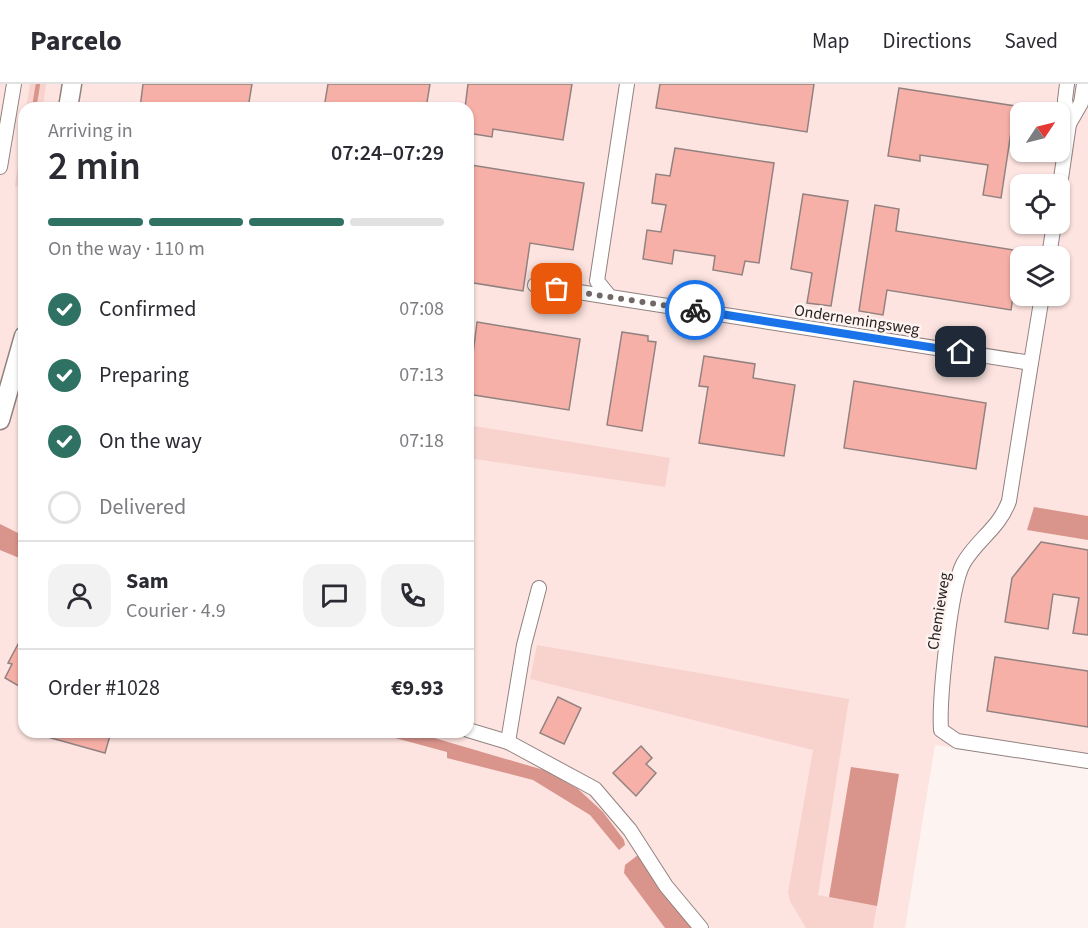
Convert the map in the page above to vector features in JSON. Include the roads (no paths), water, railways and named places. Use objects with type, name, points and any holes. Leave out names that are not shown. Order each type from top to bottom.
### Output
[{"type":"street","points":[[0,167],[14,84]]},
{"type":"street","points":[[69,102],[72,84]]},
{"type":"street","points":[[610,297],[597,281],[627,84]]},
{"type":"street","points":[[1065,102],[1067,84]]},
{"type":"street","points":[[1070,122],[1081,103],[1084,84]]},
{"type":"street","name":"Ondernemingsweg","points":[[535,285],[1031,363]]},
{"type":"street","points":[[1031,363],[1040,306]]},
{"type":"street","points":[[0,420],[18,357]]},
{"type":"street","name":"Chemieweg","points":[[1031,363],[1009,501],[1003,518],[962,565],[956,587],[940,708],[941,730],[957,741],[1088,761]]},
{"type":"street","points":[[508,742],[524,645],[539,588]]},
{"type":"street","points":[[474,732],[508,742],[595,789],[630,830],[666,886],[701,928]]},
{"type":"waterway","points":[[35,102],[38,84]]}]
